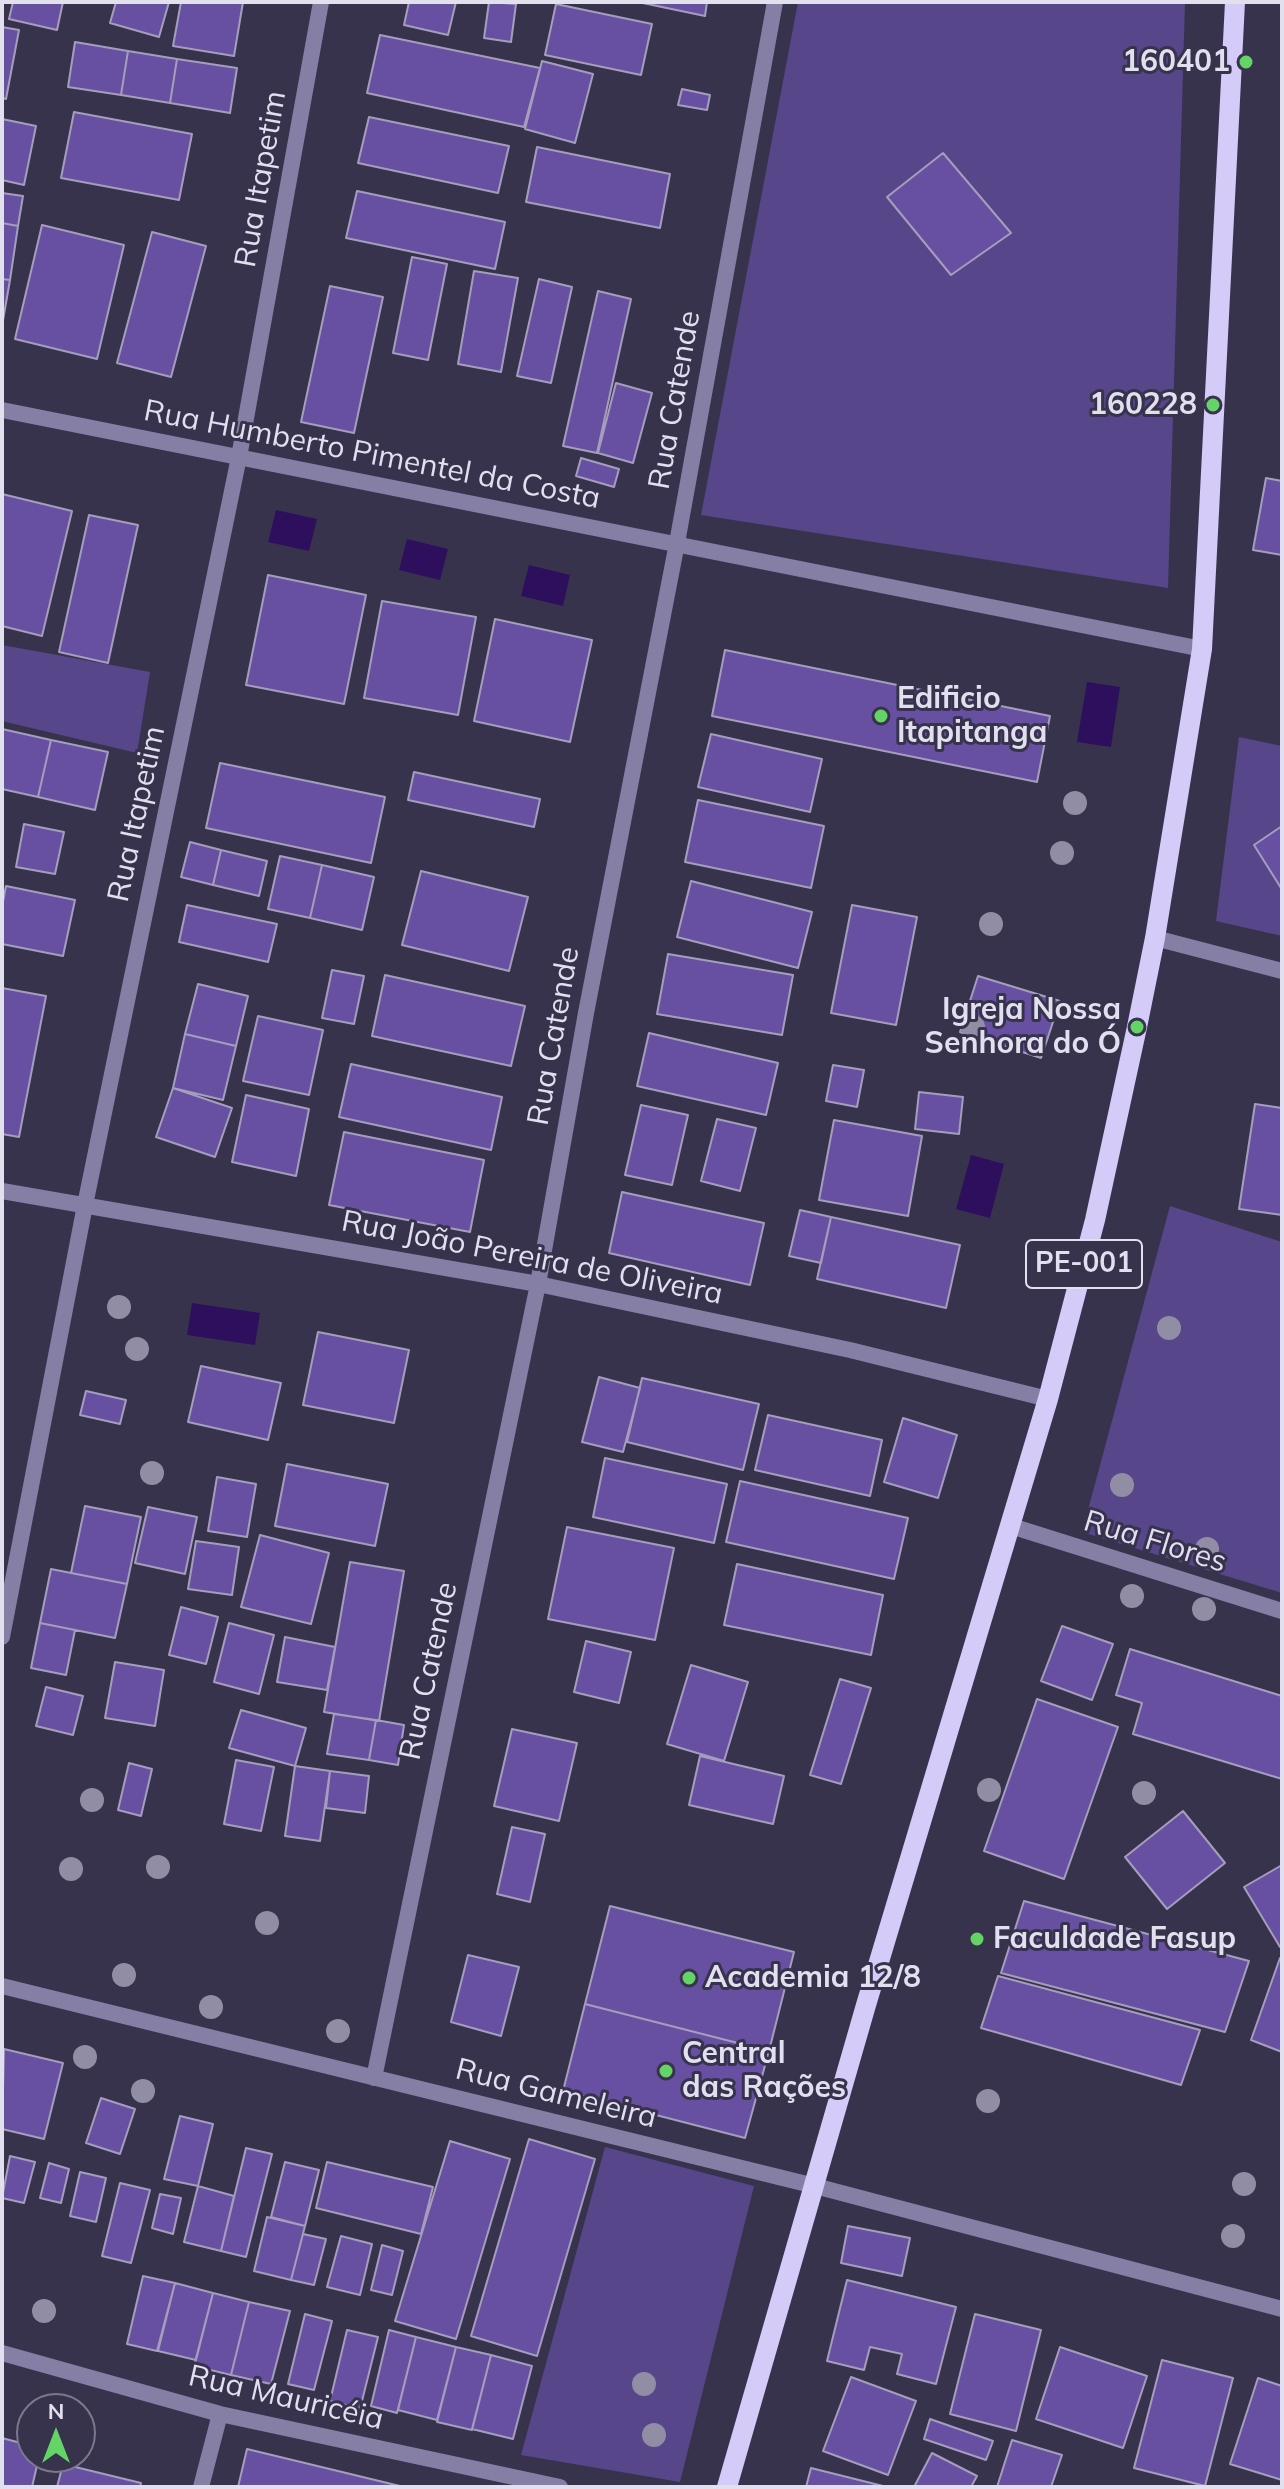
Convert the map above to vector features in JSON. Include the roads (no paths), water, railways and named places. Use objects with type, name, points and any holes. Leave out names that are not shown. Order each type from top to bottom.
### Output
[{"type":"main road","name":"PE-001","points":[[727,2487],[866,2005],[1048,1399],[1095,1220],[1155,938],[1202,649],[1235,2]]},
{"type":"street","name":"Rua Itapetim","points":[[2,1637],[85,1205],[239,457],[321,2]]},
{"type":"street","name":"Rua Catende","points":[[374,2078],[538,1284],[775,2]]},
{"type":"street","name":"Rua Humberto Pimentel da Costa","points":[[2,410],[1202,649]]},
{"type":"street","points":[[1155,938],[1282,971]]},
{"type":"street","name":"Rua João Pereira de Oliveira","points":[[2,1191],[538,1284],[850,1350],[1048,1399]]},
{"type":"street","name":"Rua Flores","points":[[1011,1526],[1282,1611]]},
{"type":"street","name":"Rua Gameleira","points":[[2,1986],[815,2186],[1282,2309]]},
{"type":"street","name":"Rua Mauricéia","points":[[2,2353],[220,2414],[560,2487]]},
{"type":"street","points":[[201,2487],[220,2414]]},
{"type":"place","name":"160401","points":[[1246,62]]},
{"type":"place","name":"160228","points":[[1213,405]]},
{"type":"place","name":"Edificio Itapitanga","points":[[881,716]]},
{"type":"place","name":"Igreja Nossa Senhora do Ó","points":[[1137,1027]]},
{"type":"place","name":"Faculdade Fasup","points":[[977,1939]]},
{"type":"place","name":"Academia 12/8","points":[[689,1978]]},
{"type":"place","name":"Central das Rações","points":[[666,2071]]}]
